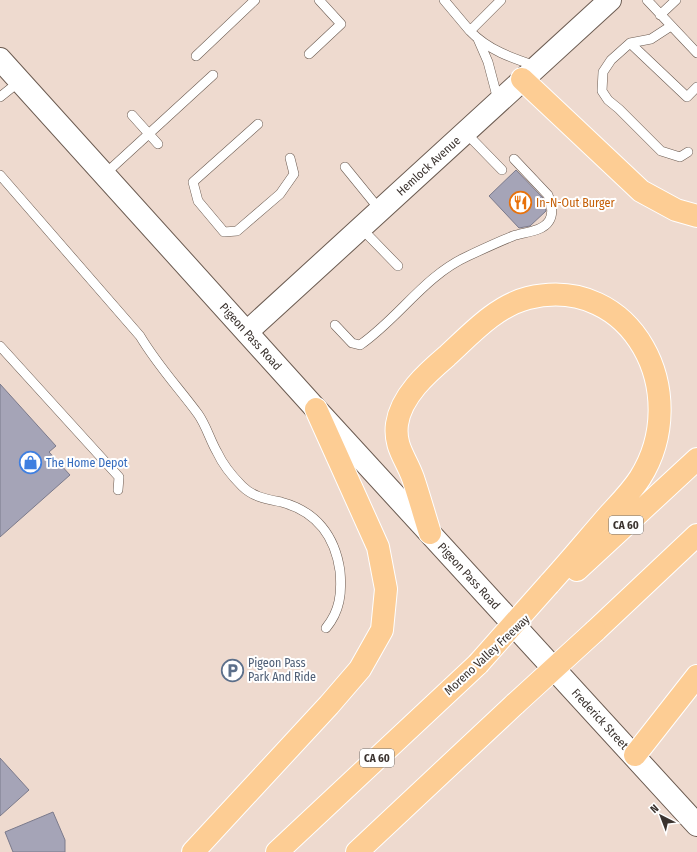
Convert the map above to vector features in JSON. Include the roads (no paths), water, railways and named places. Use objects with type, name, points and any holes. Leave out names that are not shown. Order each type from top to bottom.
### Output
[{"type":"highway","points":[[529,72],[641,191],[676,210],[697,216]]},
{"type":"highway","points":[[430,533],[412,475],[400,452],[396,436],[397,422],[402,406],[411,392],[441,361],[482,324],[508,306],[527,298],[550,295],[571,297],[591,302],[616,315],[632,331],[648,354],[657,378],[660,397],[658,436],[640,477],[552,587]]},
{"type":"highway","points":[[193,852],[350,681],[360,669],[382,630],[386,589],[378,547],[316,409]]},
{"type":"highway","name":"Moreno Valley Freeway","points":[[277,852],[478,664],[552,587],[697,459]]},
{"type":"highway","points":[[357,852],[697,535]]},
{"type":"highway","points":[[635,755],[697,676]]},
{"type":"main road","name":"Hemlock Avenue","points":[[248,332],[498,100],[610,0]]},
{"type":"main road","name":"Pigeon Pass Road","points":[[0,59],[316,409],[503,612]]},
{"type":"main road","name":"Frederick Street","points":[[503,612],[635,755],[697,825]]},
{"type":"lane","points":[[196,56],[255,0]]},
{"type":"lane","points":[[310,54],[341,24],[319,0]]},
{"type":"lane","points":[[444,0],[478,39],[529,72]]},
{"type":"lane","points":[[470,31],[501,0]]},
{"type":"lane","points":[[647,0],[697,53]]},
{"type":"lane","points":[[660,15],[676,0]]},
{"type":"lane","points":[[671,26],[651,39],[630,43],[611,60],[603,72],[602,91],[608,100],[661,151],[680,157],[688,152]]},
{"type":"lane","points":[[478,39],[488,62],[498,100]]},
{"type":"lane","points":[[630,43],[687,96],[697,87]]},
{"type":"lane","points":[[105,174],[213,75]]},
{"type":"lane","points":[[0,97],[20,81]]},
{"type":"lane","points":[[132,114],[158,144]]},
{"type":"lane","points":[[258,124],[193,182],[198,201],[224,232],[237,231],[280,194],[294,174],[290,158]]},
{"type":"lane","points":[[465,132],[502,170]]},
{"type":"lane","points":[[335,325],[352,343],[360,345],[443,270],[466,256],[515,235],[545,226],[550,220],[551,213],[548,195],[514,159]]},
{"type":"lane","points":[[345,166],[380,210]]},
{"type":"lane","points":[[0,175],[140,336],[153,359],[199,415],[216,452],[227,469],[243,486],[260,498],[283,503],[302,511],[322,526],[330,538],[334,548],[341,585],[341,597],[332,620],[326,628]]},
{"type":"lane","points":[[361,228],[398,266]]},
{"type":"lane","points":[[0,346],[119,477],[118,490]]},
{"type":"place","name":"In-N-Out Burger","points":[[521,203]]},
{"type":"place","name":"The Home Depot","points":[[30,463]]},
{"type":"place","name":"Pigeon Pass Park And Ride","points":[[233,670]]}]
